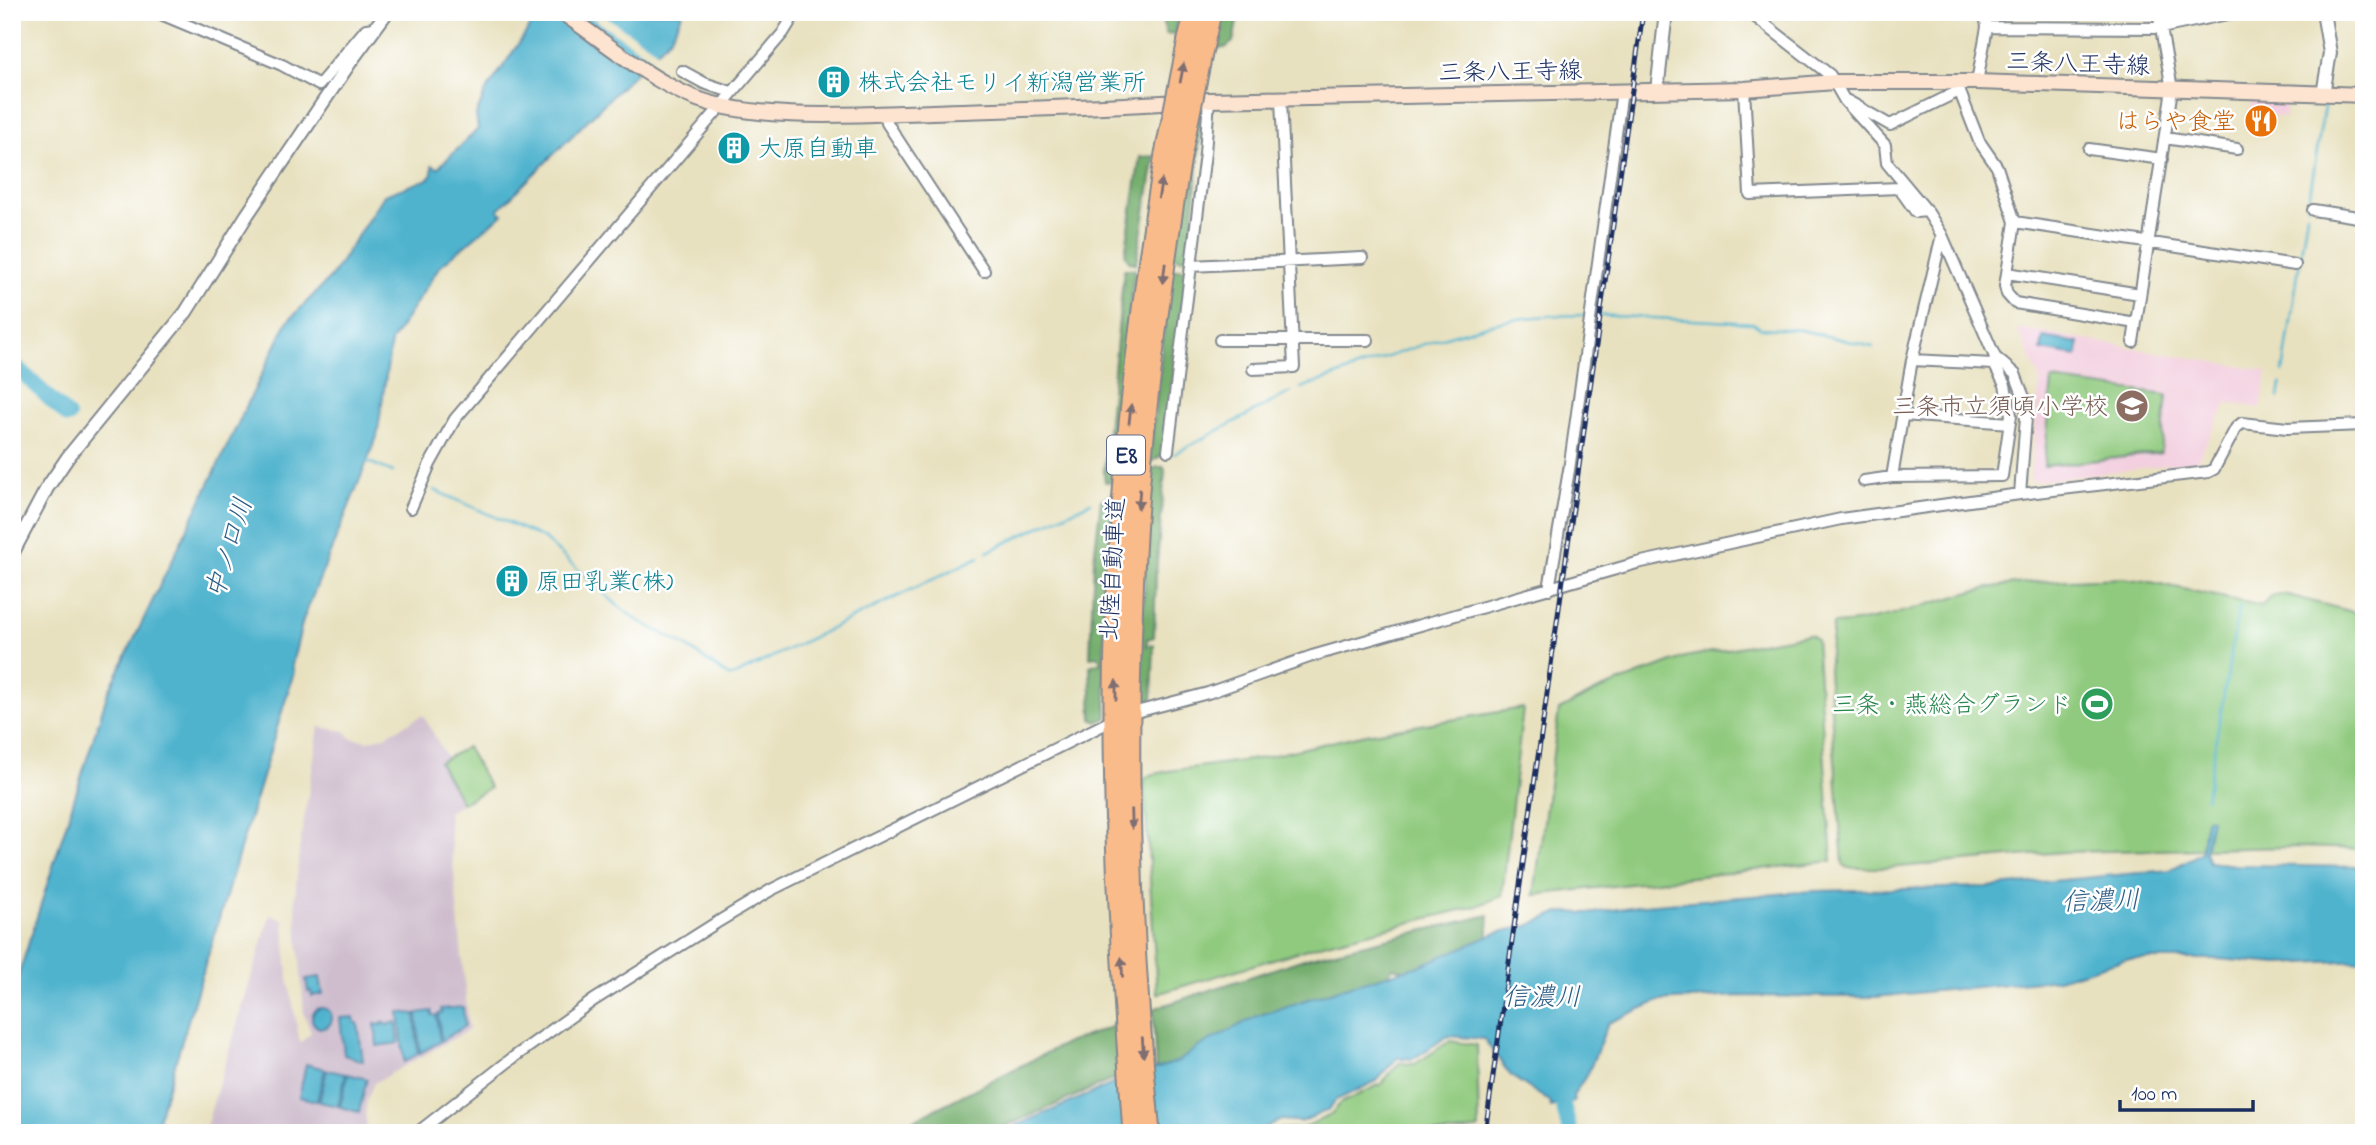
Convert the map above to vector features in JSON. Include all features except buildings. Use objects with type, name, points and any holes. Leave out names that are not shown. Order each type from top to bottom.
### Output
[{"type":"highway","name":"北陸自動車道","points":[[1150,1133],[1123,755],[1116,613],[1129,416],[1150,250],[1173,156],[1196,42],[1195,12]]},
{"type":"highway","name":"北陸自動車道","points":[[1196,42],[1211,12]]},
{"type":"highway","name":"北陸自動車道","points":[[1123,755],[1118,901],[1133,1133]]},
{"type":"main road","name":"三条八王寺線","points":[[561,12],[663,82],[691,97],[744,110],[794,113],[1133,106],[1209,100],[1744,89],[1835,82],[1958,86],[1978,82],[2364,95]]},
{"type":"street","points":[[156,12],[282,65],[320,85],[366,29],[375,28]]},
{"type":"street","points":[[13,552],[47,488],[105,410],[186,312],[247,215],[387,12]]},
{"type":"street","points":[[411,508],[430,464],[455,419],[722,106],[783,33],[796,12]]},
{"type":"street","points":[[1657,91],[1666,12]]},
{"type":"street","points":[[1749,12],[1830,75],[1845,101],[1885,145],[1887,163],[1927,211],[1942,235],[2005,384],[2011,415],[2002,476],[1892,477],[1864,481]]},
{"type":"street","points":[[1978,82],[1987,27],[1986,14],[1983,12]]},
{"type":"street","points":[[2133,342],[2172,89],[2158,12]]},
{"type":"street","points":[[1987,27],[2161,28],[2237,12]]},
{"type":"street","points":[[2323,12],[2330,53],[2323,94]]},
{"type":"street","points":[[682,71],[704,83],[731,92]]},
{"type":"street","points":[[1845,101],[1851,101],[1890,125],[1958,86],[1979,141],[1997,167],[2015,222],[2005,286],[2007,295],[2015,303],[2136,323]]},
{"type":"street","points":[[1744,89],[1750,194],[1899,188],[1916,212],[1927,211]]},
{"type":"street","points":[[1549,589],[1569,470],[1622,91]]},
{"type":"street","points":[[1168,451],[1209,100]]},
{"type":"street","points":[[1253,369],[1294,367],[1281,100]]},
{"type":"street","points":[[887,113],[887,123],[984,271]]},
{"type":"street","points":[[2165,138],[2237,149]]},
{"type":"street","points":[[2090,149],[2162,159]]},
{"type":"street","points":[[2313,210],[2364,218]]},
{"type":"street","points":[[2015,222],[2295,265]]},
{"type":"street","points":[[1892,477],[1912,360],[1942,235]]},
{"type":"street","points":[[1191,266],[1362,258]]},
{"type":"street","points":[[2007,273],[2140,294]]},
{"type":"street","points":[[1220,340],[1368,340]]},
{"type":"street","points":[[1912,360],[1995,360],[2015,374],[2027,405],[2020,494]]},
{"type":"street","points":[[1903,415],[2010,423]]},
{"type":"street","points":[[1140,711],[1208,693],[1312,656],[1637,563],[1841,519],[2208,472],[2214,469],[2236,428],[2242,423],[2287,428],[2364,425]]},
{"type":"street","points":[[417,1133],[514,1057],[594,1000],[727,916],[771,890],[1107,723]]},
{"type":"shaded area","points":[[2252,98],[2287,99],[2285,117],[2274,116],[2271,130],[2247,127]]},
{"type":"shaded area","name":"三条市立須頃小学校","points":[[2017,328],[2267,371],[2261,408],[2227,403],[2197,461],[2033,482],[2030,478],[2040,379]]},
{"type":"shaded area","points":[[423,715],[447,758],[439,762],[462,803],[448,812],[469,1030],[374,1083],[367,1099],[365,1114],[368,1133],[204,1133],[270,915],[284,920],[288,978],[300,1043],[311,1033],[304,1014],[295,899],[299,851],[319,727],[345,731],[351,738],[369,741],[385,736]]},
{"type":"green space","points":[[1160,12],[1178,12],[1175,35],[1166,34]]},
{"type":"green space","points":[[1216,12],[1239,12],[1233,42],[1225,48],[1207,47]]},
{"type":"green space","points":[[1196,110],[1202,110],[1203,116],[1189,256],[1186,260],[1172,256]]},
{"type":"green space","points":[[1155,156],[1136,263],[1130,262],[1125,255],[1140,157]]},
{"type":"green space","points":[[1124,269],[1135,269],[1125,339],[1116,481],[1105,482],[1104,472]]},
{"type":"green space","points":[[1171,269],[1185,269],[1187,274],[1164,454],[1149,463]]},
{"type":"green space","points":[[2052,380],[2167,395],[2161,453],[2044,466]]},
{"type":"green space","points":[[1164,467],[1165,471],[1156,574],[1154,637],[1147,639],[1147,646],[1154,645],[1152,700],[1140,703],[1148,514],[1152,470]]},
{"type":"green space","points":[[1112,494],[1104,656],[1107,718],[1097,722],[1092,719],[1090,666],[1101,662],[1099,656],[1090,657],[1094,559],[1101,500]]},
{"type":"green space","name":"三条・燕総合グランド","points":[[2121,578],[2262,606],[2273,596],[2288,595],[2364,615],[2364,849],[2296,847],[2063,852],[1888,868],[1847,868],[1843,864],[1828,671],[1833,624],[1887,616],[1992,587]]},
{"type":"green space","points":[[1809,634],[1816,639],[1832,861],[1534,895],[1559,710],[1599,690],[1685,657]]},
{"type":"green space","points":[[1523,708],[1502,896],[1477,906],[1327,943],[1157,994],[1144,780],[1150,775],[1256,759],[1366,734]]},
{"type":"green space","points":[[467,747],[490,788],[462,803],[439,762]]},
{"type":"green space","points":[[1489,915],[1487,943],[1416,975],[1393,967],[1380,986],[1156,1075],[1153,1009],[1310,957]]},
{"type":"green space","points":[[1119,1024],[1124,1073],[1116,1078],[985,1133],[888,1133],[1062,1045]]},
{"type":"green space","points":[[1450,1041],[1477,1045],[1479,1129],[1456,1133],[1273,1133],[1281,1129],[1302,1128],[1329,1116],[1341,1103],[1381,1084],[1399,1063],[1415,1064]]},
{"type":"water","name":"中ノ口川","points":[[540,12],[683,12],[671,37],[498,210],[503,214],[440,266],[391,342],[377,437],[303,620],[292,665],[294,672],[154,1133],[12,1133],[12,996],[107,695],[287,322],[331,277],[384,195],[428,179],[432,174],[432,165],[438,168],[478,129],[476,115],[485,93]]},
{"type":"water","points":[[2043,337],[2079,343],[2077,356],[2041,350]]},
{"type":"water","name":"信濃川","points":[[2206,818],[2211,819],[2205,851],[2209,862],[2235,865],[2364,867],[2364,960],[2279,964],[2217,959],[2126,959],[2058,979],[1875,997],[1738,996],[1659,1001],[1608,1023],[1589,1071],[1573,1096],[1574,1101],[1550,1107],[1549,1101],[1511,1076],[1484,1039],[1448,1036],[1413,1059],[1397,1058],[1377,1081],[1336,1100],[1328,1110],[1301,1122],[1281,1120],[1254,1133],[1000,1133],[1117,1082],[1179,1061],[1198,1047],[1257,1016],[1419,966],[1499,932],[1528,926],[1559,912],[1594,913],[1643,905],[1813,891],[1987,887],[2170,870],[2201,853]]},
{"type":"water","points":[[320,977],[323,994],[312,996],[311,991],[308,992],[306,979]]},
{"type":"water","points":[[463,1007],[465,1026],[441,1041],[438,1014],[442,1013],[441,1009]]},
{"type":"water","points":[[322,1008],[329,1011],[332,1018],[329,1025],[322,1028],[315,1025],[312,1018],[315,1011]]},
{"type":"water","points":[[432,1011],[432,1015],[436,1015],[440,1042],[420,1053],[417,1013]]},
{"type":"water","points":[[399,1012],[415,1014],[418,1054],[404,1062]]},
{"type":"water","points":[[354,1017],[355,1023],[358,1023],[363,1061],[344,1055],[340,1018]]},
{"type":"water","points":[[385,1022],[386,1025],[397,1022],[399,1043],[377,1046],[375,1024],[382,1025]]},
{"type":"water","points":[[306,1064],[325,1069],[317,1101],[299,1097]]},
{"type":"water","points":[[327,1070],[346,1074],[338,1106],[319,1102]]},
{"type":"water","points":[[348,1074],[367,1079],[359,1112],[340,1107]]},
{"type":"pier","points":[[584,12],[599,12],[660,53],[654,60]]},
{"type":"waterway","points":[[2308,206],[2325,101]]},
{"type":"waterway","points":[[2283,372],[2307,214]]},
{"type":"waterway","points":[[1301,388],[1476,328],[1522,318],[1587,315]]},
{"type":"waterway","points":[[1594,315],[1753,323],[1760,328],[1801,330],[1873,347]]},
{"type":"waterway","points":[[12,363],[68,416]]},
{"type":"waterway","points":[[2279,398],[2281,384]]},
{"type":"waterway","points":[[1174,454],[1291,392]]},
{"type":"waterway","points":[[366,461],[393,472]]},
{"type":"waterway","points":[[434,490],[543,538],[637,620],[686,646],[728,676],[733,676],[979,557]]},
{"type":"waterway","points":[[987,552],[1091,502]]},
{"type":"waterway","points":[[2206,798],[2239,607]]},
{"type":"waterway","points":[[1558,1083],[1570,1133]]},
{"type":"railway","points":[[1485,1133],[1643,12]]},
{"type":"place","name":"株式会社モリイ新潟営業所","points":[[834,82]]},
{"type":"place","name":"はらや食堂","points":[[2261,121]]},
{"type":"place","name":"大原自動車","points":[[734,148]]},
{"type":"place","name":"三条市立須頃小学校","points":[[2132,406]]},
{"type":"place","name":"原田乳業(株)","points":[[512,581]]},
{"type":"place","name":"三条・燕総合グランド","points":[[2097,704]]}]
